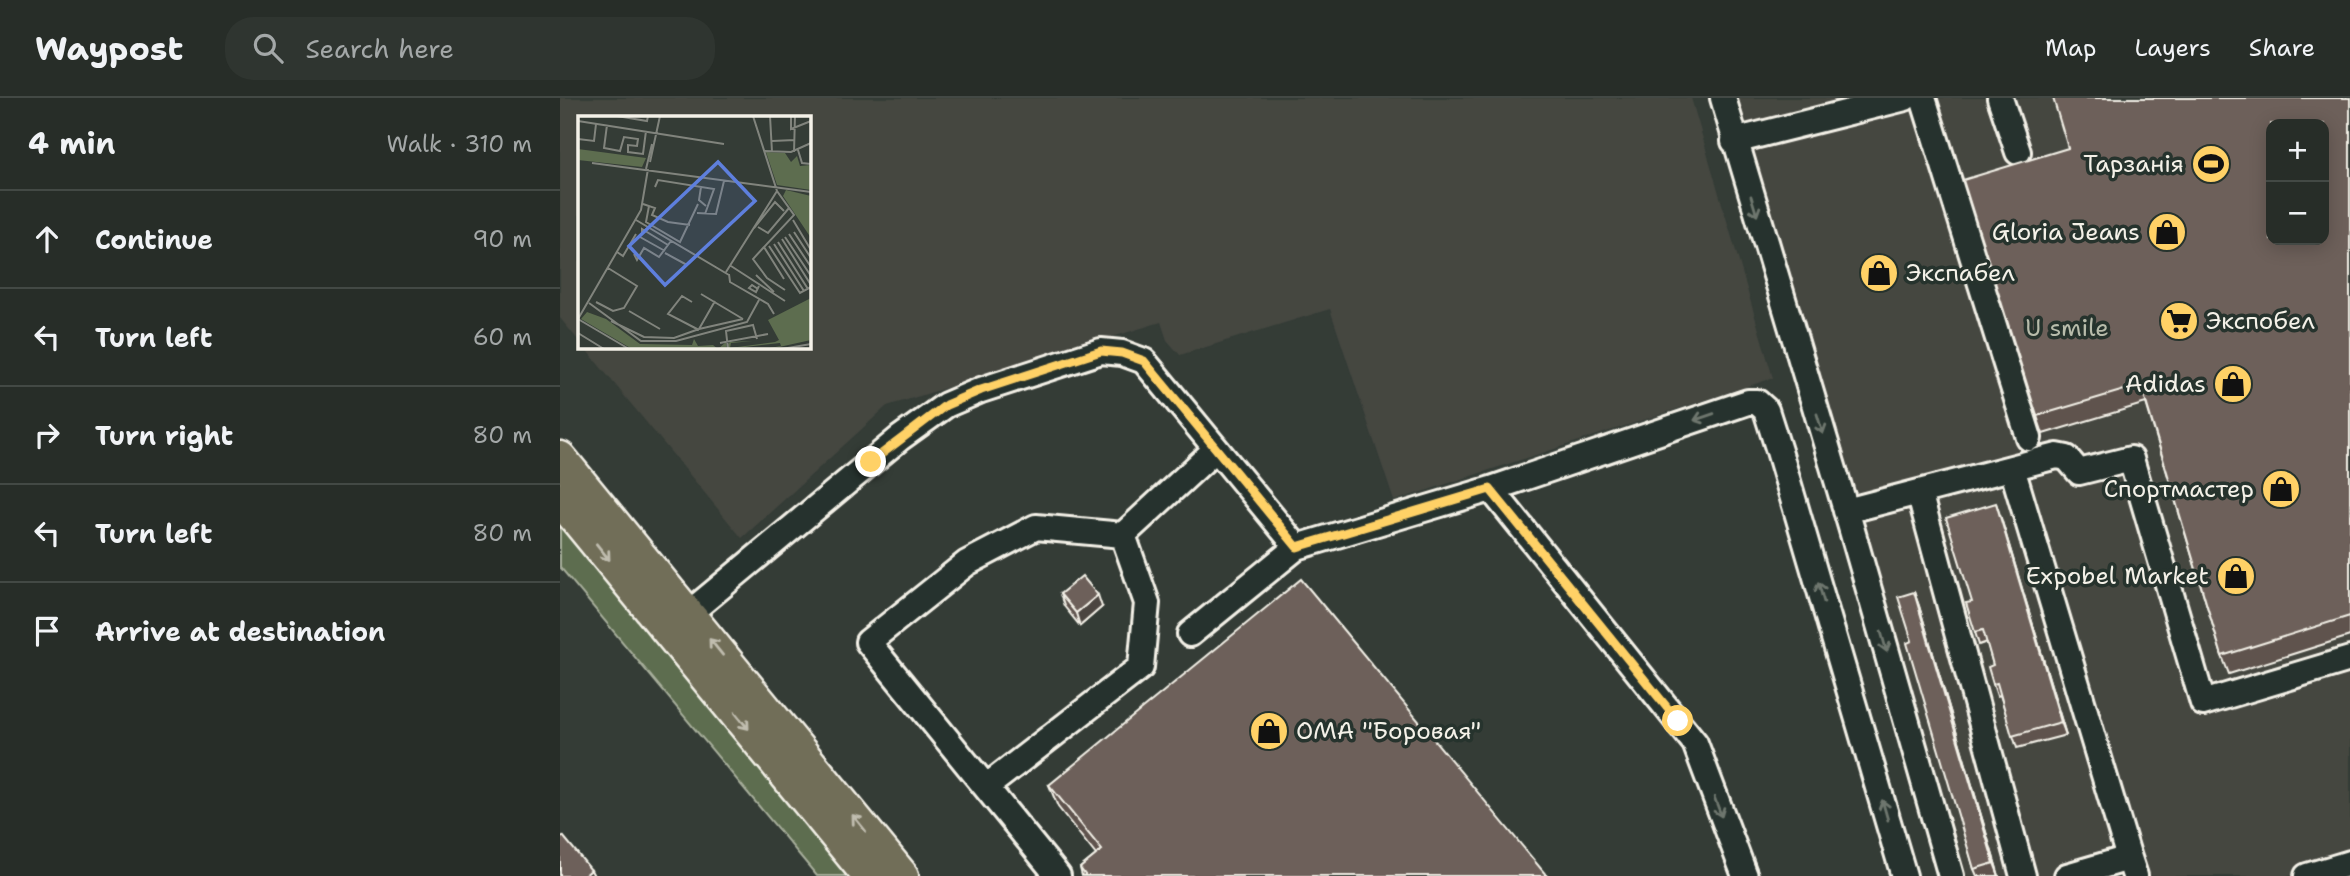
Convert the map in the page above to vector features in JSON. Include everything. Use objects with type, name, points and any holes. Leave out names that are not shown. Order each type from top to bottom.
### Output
[{"type":"main road","points":[[560,458],[678,622],[869,876]]},
{"type":"main road","points":[[560,499],[678,622],[902,876]]},
{"type":"lane","points":[[1723,98],[1951,876]]},
{"type":"lane","points":[[1734,141],[1905,98]]},
{"type":"lane","points":[[1923,98],[2029,438]]},
{"type":"lane","points":[[2000,98],[2018,152]]},
{"type":"lane","points":[[678,622],[900,438],[946,405],[981,390],[1093,354],[1122,353],[1144,361],[1297,547]]},
{"type":"lane","points":[[1191,634],[1297,547],[1490,489],[1748,402],[1757,402],[1766,410],[1904,876]]},
{"type":"lane","points":[[1058,876],[868,642],[967,563],[1036,527],[1123,534],[1216,449]]},
{"type":"lane","points":[[1846,511],[2057,456],[2067,458],[2079,472],[2131,459],[2203,703],[2350,659]]},
{"type":"lane","points":[[2012,468],[2132,867],[2076,875]]},
{"type":"lane","points":[[1490,489],[1695,743],[1745,876]]},
{"type":"lane","points":[[1919,492],[2023,876]]},
{"type":"lane","points":[[986,787],[1141,667],[1147,603],[1123,534]]},
{"type":"lane","points":[[2307,876],[2350,863]]},
{"type":"shaded area","points":[[560,98],[1691,98],[1773,378],[1394,501],[1330,309],[1180,355],[1167,340],[1161,322],[887,406],[742,538],[585,348],[810,348],[810,116],[578,116],[578,340],[560,318]]},
{"type":"shaded area","points":[[1724,98],[2350,98],[2350,876],[1963,876]]},
{"type":"green space","points":[[560,521],[851,876],[817,876],[560,567]]},
{"type":"building","name":"Экспобел","points":[[2053,98],[2350,98],[2350,616],[2222,656],[2141,385],[2037,416],[1963,180],[2068,148]]},
{"type":"building","points":[[1996,503],[2061,722],[2012,736],[1997,683],[1993,684],[1988,667],[1993,665],[1983,630],[1975,632],[1966,603],[1972,602],[1946,518]]},
{"type":"building","points":[[1082,576],[1098,595],[1076,613],[1060,594]]},
{"type":"building","name":"ОМА \"Боровая\"","points":[[1301,579],[1547,876],[1086,876],[1080,868],[1102,850],[1049,785]]},
{"type":"building","points":[[1914,592],[1994,863],[1974,869],[1907,643],[1912,641],[1898,597]]},
{"type":"building","points":[[563,836],[591,870],[584,876],[560,876],[560,839]]},
{"type":"place","name":"Тарзанія","points":[[2211,164]]},
{"type":"place","name":"Gloria Jeans","points":[[2167,232]]},
{"type":"place","name":"Экспабел","points":[[1879,273]]},
{"type":"place","name":"Экспобел","points":[[2179,321]]},
{"type":"place","name":"Adidas","points":[[2233,384]]},
{"type":"place","name":"Спортмастер","points":[[2281,489]]},
{"type":"place","name":"Expobel Market","points":[[2236,576]]},
{"type":"place","name":"ОМА \"Боровая\"","points":[[1269,731]]},
{"type":"route","points":[[871,462],[946,405],[981,390],[1101,351],[1122,353],[1144,361],[1164,383],[1297,547],[1490,489],[1678,721]]},
{"type":"park label","name":"U smile","points":[[2067,328]]}]
